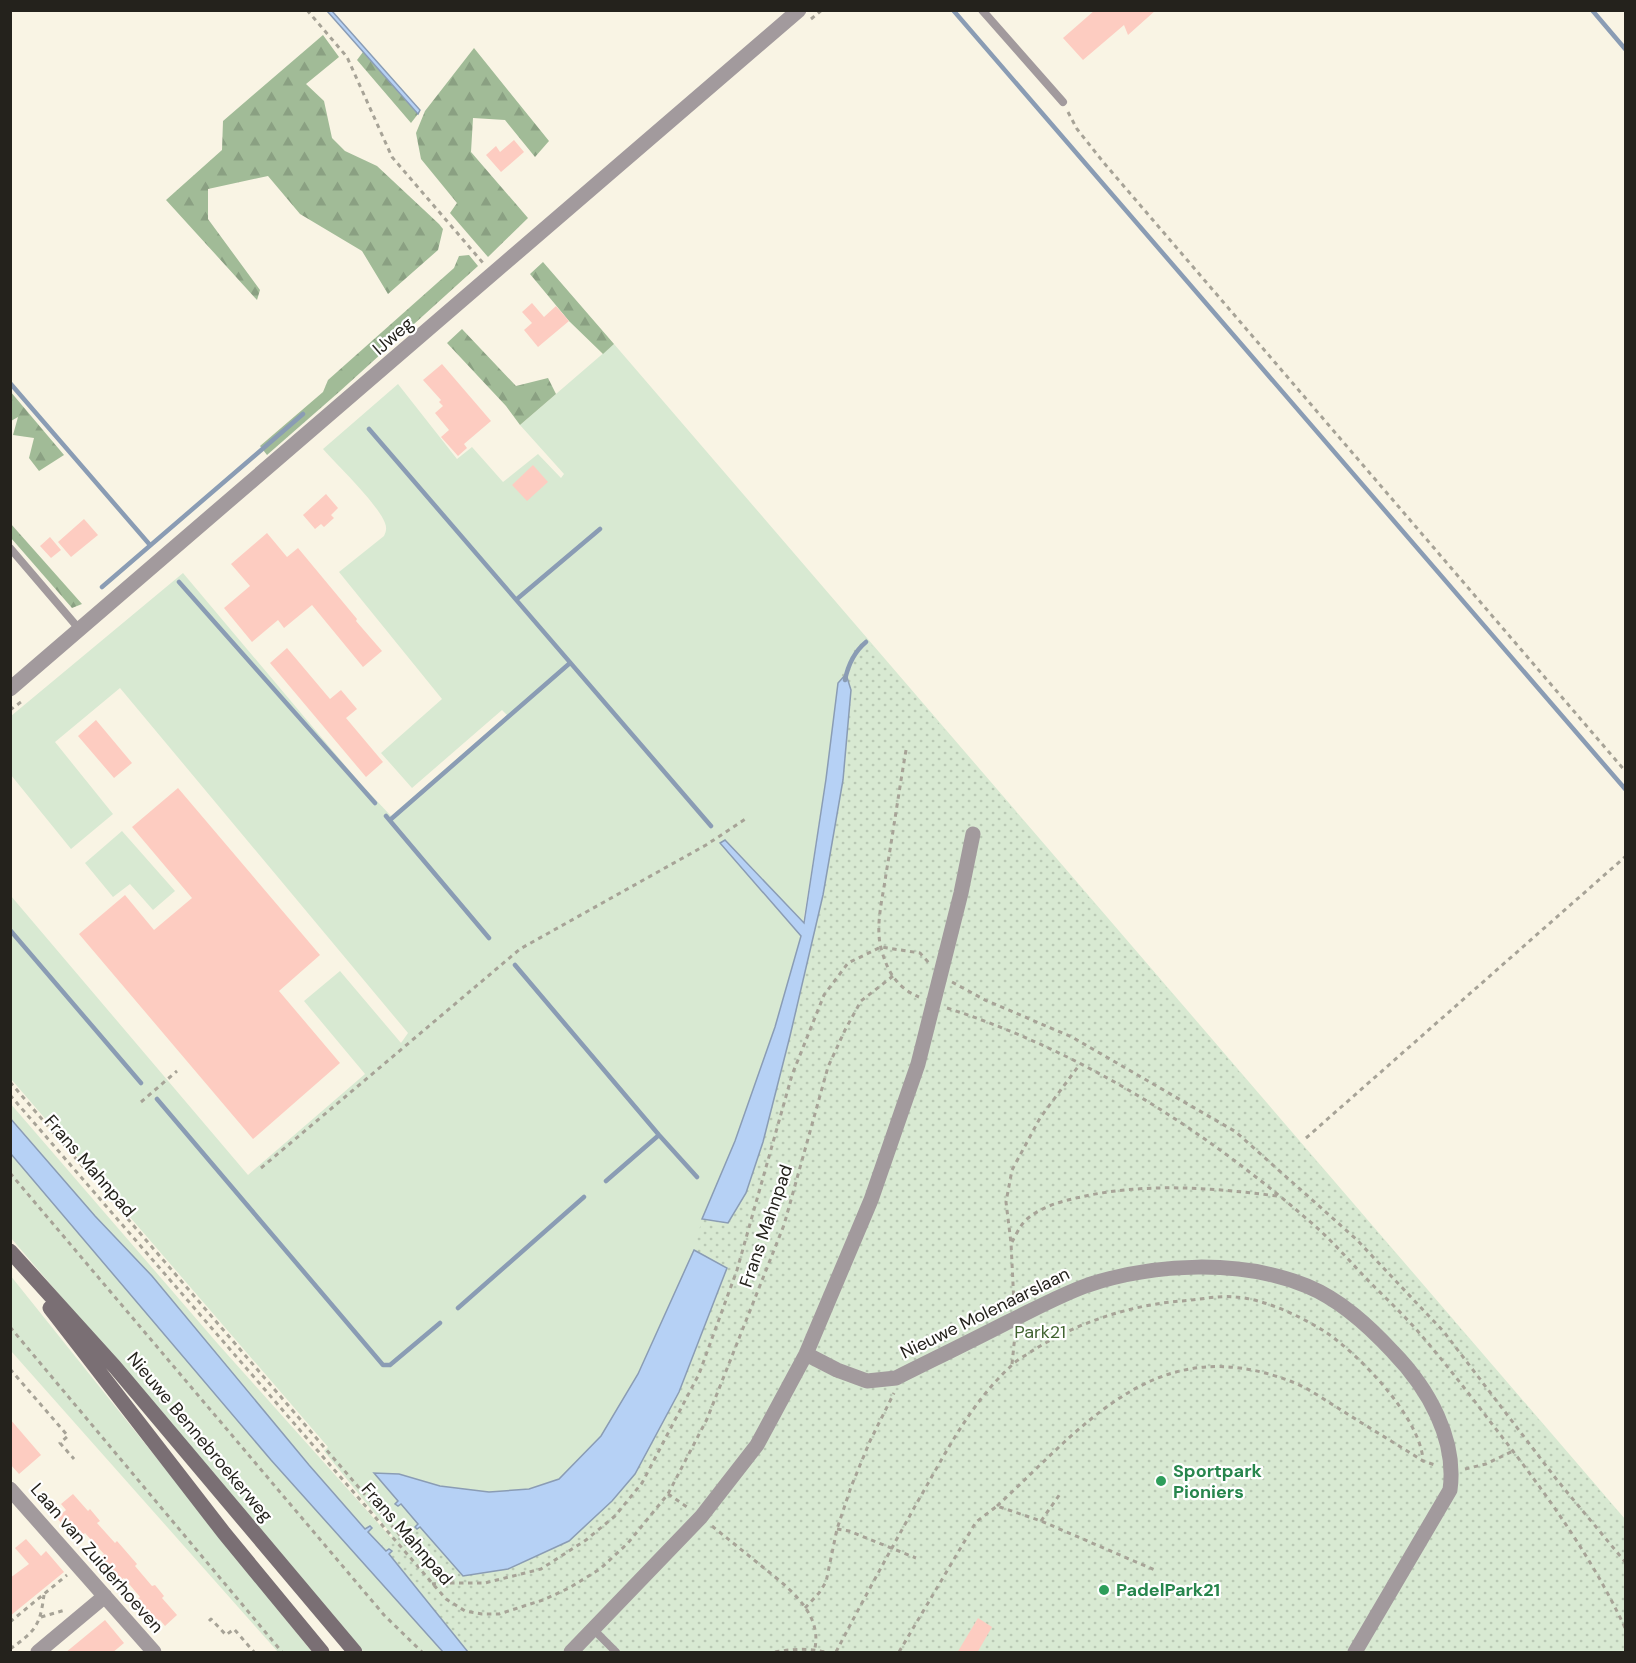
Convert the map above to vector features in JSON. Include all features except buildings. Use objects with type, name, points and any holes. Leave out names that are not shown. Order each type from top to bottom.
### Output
[{"type":"main road","name":"Nieuwe Bennebroekerweg","points":[[10,1251],[115,1366],[355,1653]]},
{"type":"main road","name":"Nieuwe Bennebroekerweg","points":[[10,1256],[224,1533],[322,1653]]},
{"type":"street","name":"IJweg","points":[[10,689],[799,10]]},
{"type":"street","points":[[571,1653],[701,1517],[757,1445],[806,1354],[871,1200],[918,1064],[973,834]]},
{"type":"street","name":"Nieuwe Molenaarslaan","points":[[806,1354],[837,1370],[867,1381],[896,1378],[1058,1297],[1089,1285],[1139,1273],[1194,1267],[1227,1268],[1267,1275],[1307,1286],[1340,1304],[1375,1333],[1420,1384],[1448,1442],[1453,1471],[1450,1490],[1442,1507],[1355,1653]]},
{"type":"street","name":"Laan van Zuiderhoeven","points":[[10,1489],[79,1564],[154,1653]]},
{"type":"street","points":[[38,1653],[105,1596]]},
{"type":"lane","points":[[982,10],[1063,102]]},
{"type":"lane","points":[[10,548],[80,630]]},
{"type":"lane","points":[[594,1630],[616,1653]]},
{"type":"path","points":[[307,10],[347,57],[392,157],[493,275]]},
{"type":"path","points":[[1063,102],[1077,129],[1104,163],[1626,772]]},
{"type":"path","points":[[906,750],[880,916],[881,947],[899,986],[934,1004],[993,1023],[1038,1042],[1151,1103],[1237,1162],[1317,1228],[1413,1326],[1513,1450],[1562,1520],[1626,1630]]},
{"type":"path","points":[[261,1168],[520,949],[706,845],[747,818]]},
{"type":"path","points":[[1306,1138],[1626,856]]},
{"type":"path","points":[[432,1584],[485,1583],[541,1569],[586,1540],[615,1516],[642,1483],[699,1374],[737,1270],[792,1075],[824,995],[849,963],[881,947],[920,953],[940,975],[985,1000],[1072,1037],[1236,1132],[1357,1240],[1444,1332],[1557,1480],[1626,1563]]},
{"type":"path","name":"Frans Mahnpad","points":[[10,1095],[446,1599],[465,1611],[499,1614],[543,1600],[569,1588],[600,1569],[628,1543],[668,1494],[707,1419],[784,1224],[828,1067],[861,1001],[893,976]]},
{"type":"path","points":[[1080,1064],[1040,1118],[1012,1170],[1006,1202],[1011,1244],[1024,1221],[1041,1209],[1066,1200],[1111,1191],[1184,1187],[1279,1196]]},
{"type":"path","points":[[141,1102],[177,1071]]},
{"type":"path","points":[[10,1082],[441,1583]]},
{"type":"path","points":[[10,1173],[384,1615],[422,1653]]},
{"type":"path","points":[[836,1653],[971,1411],[1012,1365],[1061,1335],[1118,1312],[1171,1302],[1236,1297],[1286,1311],[1313,1324],[1343,1344],[1384,1386],[1423,1448],[1424,1461]]},
{"type":"path","points":[[10,1327],[282,1653]]},
{"type":"path","points":[[900,1653],[976,1522],[997,1506],[1103,1408],[1132,1389],[1165,1373],[1203,1365],[1248,1369],[1291,1381],[1424,1461],[1453,1471],[1485,1464],[1513,1450]]},
{"type":"path","points":[[10,1369],[68,1436],[60,1443],[74,1459]]},
{"type":"path","points":[[805,1608],[826,1582],[837,1529],[850,1487],[895,1390],[896,1378]]},
{"type":"path","points":[[668,1494],[685,1504],[789,1588],[812,1620],[817,1634],[815,1651]]},
{"type":"path","points":[[1041,1521],[1060,1494]]},
{"type":"path","points":[[997,1506],[1041,1521],[1157,1571]]},
{"type":"path","points":[[837,1529],[849,1531],[916,1558]]},
{"type":"path","points":[[10,1622],[79,1564]]},
{"type":"path","points":[[10,1649],[32,1631],[40,1617],[45,1593]]},
{"type":"path","points":[[40,1617],[69,1609]]},
{"type":"path","points":[[209,1621],[211,1619],[226,1635],[234,1629],[254,1653]]},
{"type":"path","points":[[775,1653],[788,1650],[825,1653]]},
{"type":"green space","points":[[323,35],[339,57],[306,84],[324,101],[332,138],[345,151],[377,166],[439,224],[443,229],[438,250],[388,294],[362,251],[300,214],[268,176],[208,189],[208,219],[260,290],[257,300],[166,200],[222,150],[223,121]]},
{"type":"green space","points":[[474,48],[549,141],[535,157],[505,120],[473,118],[471,152],[528,218],[488,257],[450,213],[457,203],[421,159],[416,133],[425,111]]},
{"type":"green space","points":[[363,52],[418,114],[411,123],[357,60]]},
{"type":"green space","points":[[469,255],[478,266],[267,455],[260,446],[323,392],[328,380],[454,268],[459,256]]},
{"type":"green space","points":[[543,262],[614,344],[603,354],[569,321],[530,274]]},
{"type":"green space","points":[[462,329],[516,386],[548,378],[556,394],[520,425],[506,406],[447,343]]},
{"type":"green space","points":[[614,344],[1625,1519],[1625,1615],[1599,1565],[1517,1447],[1416,1323],[1322,1224],[1242,1159],[1155,1099],[1081,1056],[992,1017],[941,1001],[968,894],[982,821],[982,814],[971,806],[957,888],[930,996],[902,980],[890,955],[886,929],[886,899],[890,866],[910,750],[898,748],[876,866],[872,919],[873,952],[884,976],[859,995],[831,1052],[820,1078],[779,1222],[741,1327],[704,1418],[663,1493],[623,1540],[595,1565],[542,1596],[514,1607],[483,1609],[467,1607],[433,1585],[443,1602],[459,1614],[489,1621],[512,1617],[554,1602],[603,1574],[629,1551],[670,1505],[692,1520],[670,1540],[658,1532],[600,1581],[533,1615],[480,1632],[497,1652],[468,1652],[389,1554],[392,1551],[389,1549],[387,1551],[368,1532],[372,1528],[370,1526],[365,1529],[152,1276],[95,1216],[11,1118],[10,1103],[218,1344],[421,1571],[324,1451],[328,1447],[11,1079],[11,896],[248,1175],[365,1074],[304,1001],[340,971],[401,1043],[408,1033],[120,688],[55,742],[113,814],[71,849],[11,775],[11,716],[183,573],[359,782],[391,816],[507,715],[502,710],[412,788],[381,753],[442,699],[339,572],[384,536],[386,527],[374,506],[323,449],[398,384],[457,459],[472,447],[503,482],[538,454],[561,478],[564,474],[520,425]],"holes":[[[846,675],[851,690],[843,780],[823,895],[763,1142],[746,1193],[728,1223],[703,1219],[735,1141],[775,1027],[801,936],[720,843],[726,840],[803,923],[826,779],[838,683]],[[694,1251],[727,1268],[679,1392],[635,1474],[612,1501],[569,1541],[508,1569],[463,1576],[420,1527],[417,1529],[415,1527],[418,1524],[401,1504],[398,1506],[395,1504],[398,1501],[375,1473],[399,1474],[440,1486],[489,1492],[529,1489],[559,1479],[601,1436],[638,1374]]]},
{"type":"green space","points":[[10,391],[64,455],[39,471],[29,458],[34,438],[13,435],[18,417],[11,421]]},
{"type":"green space","points":[[10,524],[82,604],[72,608],[11,538]]},
{"type":"green space","name":"Park21","points":[[862,634],[1625,1520],[1625,1652],[468,1652],[389,1554],[392,1551],[387,1551],[381,1546],[413,1518],[418,1524],[415,1527],[417,1529],[635,1474],[679,1392],[727,1268],[694,1250],[702,1219],[728,1223],[746,1193],[763,1142],[790,1036],[823,895],[843,780],[851,690],[846,675],[838,683]]},
{"type":"green space","points":[[122,831],[175,891],[153,910],[130,884],[113,897],[85,863]]},
{"type":"green space","points":[[10,1153],[444,1652],[364,1652],[11,1238]]},
{"type":"green space","points":[[10,1275],[312,1652],[278,1652],[11,1351]]},
{"type":"water","points":[[327,11],[332,11],[420,110],[418,114]]},
{"type":"water","points":[[846,674],[851,690],[843,780],[823,895],[763,1142],[746,1193],[728,1223],[702,1219],[735,1141],[775,1027],[801,936],[720,843],[725,840],[804,923],[838,683]]},
{"type":"water","points":[[10,1118],[95,1216],[152,1276],[365,1529],[370,1526],[372,1528],[368,1532],[386,1551],[389,1549],[392,1551],[389,1554],[468,1652],[443,1652],[271,1460],[11,1154]]},
{"type":"water","points":[[694,1250],[727,1268],[679,1392],[635,1474],[612,1501],[569,1541],[508,1569],[463,1576],[420,1527],[417,1529],[415,1527],[418,1524],[401,1504],[398,1506],[395,1504],[398,1501],[374,1473],[399,1474],[440,1486],[489,1492],[529,1489],[559,1479],[601,1436],[638,1374]]},
{"type":"waterway","points":[[953,10],[1626,790]]},
{"type":"waterway","points":[[1592,10],[1626,50]]},
{"type":"waterway","points":[[10,383],[150,545]]},
{"type":"waterway","points":[[102,587],[303,414]]},
{"type":"waterway","points":[[369,429],[711,826]]},
{"type":"waterway","points":[[517,599],[600,529]]},
{"type":"waterway","points":[[179,582],[375,803]]},
{"type":"waterway","points":[[845,680],[852,659],[866,642]]},
{"type":"waterway","points":[[390,820],[570,663]]},
{"type":"waterway","points":[[386,816],[489,938]]},
{"type":"waterway","points":[[10,930],[141,1083]]},
{"type":"waterway","points":[[515,965],[697,1177]]},
{"type":"waterway","points":[[157,1099],[383,1365],[390,1365],[440,1323]]},
{"type":"waterway","points":[[606,1181],[659,1135]]},
{"type":"waterway","points":[[458,1308],[584,1197]]},
{"type":"place","name":"Sportpark Pioniers","points":[[1161,1481]]},
{"type":"place","name":"PadelPark21","points":[[1104,1590]]}]
